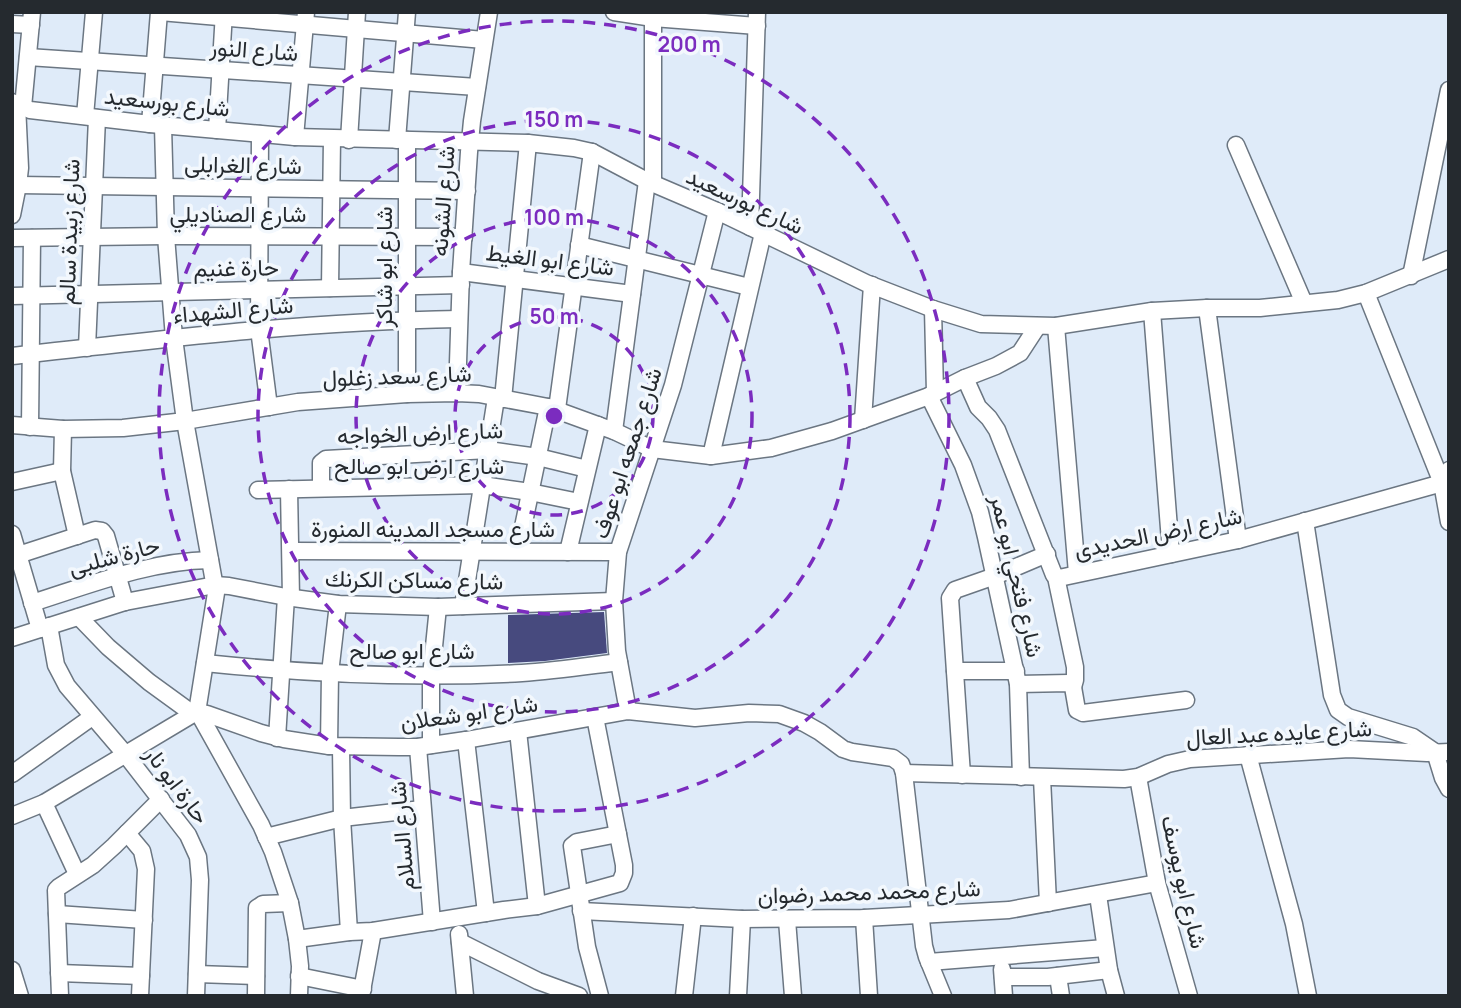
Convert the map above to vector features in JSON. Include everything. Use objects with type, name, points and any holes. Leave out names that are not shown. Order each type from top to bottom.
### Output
[{"type":"street","name":"شارع زبيدة سالم","points":[[87,348],[94,186],[90,61],[94,12]]},
{"type":"street","points":[[12,816],[44,803],[196,713],[216,601],[185,421],[169,293],[165,187],[157,125],[155,66],[160,12],[306,19],[356,29],[484,40]]},
{"type":"street","points":[[349,140],[357,12]]},
{"type":"street","name":"شارع ابو شاكر","points":[[407,12],[401,82],[402,140],[407,190],[407,394]]},
{"type":"street","name":"شارع الشونه","points":[[457,393],[470,142],[489,12]]},
{"type":"street","points":[[614,12],[757,19],[756,230],[750,287],[711,456]]},
{"type":"street","points":[[216,130],[224,15]]},
{"type":"street","points":[[614,431],[650,182],[653,15]]},
{"type":"street","points":[[12,24],[31,19],[28,57],[18,105],[19,185],[12,215]]},
{"type":"street","points":[[295,137],[306,19]]},
{"type":"street","name":"شارع النور","points":[[28,57],[477,87]]},
{"type":"street","points":[[1411,276],[1449,90]]},
{"type":"street","name":"شارع بورسعيد","points":[[18,105],[30,110],[157,125],[295,137],[528,143],[559,145],[592,152],[650,182],[872,285],[981,324],[1056,326],[1152,311],[1260,307],[1338,300],[1366,293],[1449,259]]},
{"type":"street","points":[[260,134],[259,329],[269,407]]},
{"type":"street","points":[[330,289],[332,139]]},
{"type":"street","points":[[463,606],[499,398],[515,279],[528,143]]},
{"type":"street","points":[[1236,145],[1304,303]]},
{"type":"street","points":[[517,551],[538,457],[553,408],[574,286],[592,152]]},
{"type":"street","name":"شارع الغرابلى","points":[[19,185],[467,191]]},
{"type":"street","name":"شارع جمعه ابو عوف","points":[[628,711],[619,662],[614,601],[618,552],[673,385],[717,211]]},
{"type":"street","name":"شارع الصناديلي","points":[[12,238],[464,237]]},
{"type":"street","points":[[30,427],[32,238]]},
{"type":"street","points":[[579,245],[750,287]]},
{"type":"street","name":"شارع ابو الغيط","points":[[461,279],[515,279],[632,294]]},
{"type":"street","name":"حارة غنيم","points":[[12,296],[407,287],[461,279]]},
{"type":"street","points":[[863,420],[872,285]]},
{"type":"street","points":[[1366,293],[1445,477],[1449,522]]},
{"type":"street","points":[[1206,307],[1238,540]]},
{"type":"street","points":[[932,394],[933,309]]},
{"type":"street","points":[[1152,311],[1171,554]]},
{"type":"street","name":"شارع الشهداء","points":[[12,356],[259,329],[407,319],[459,319]]},
{"type":"street","points":[[1056,326],[1077,573]]},
{"type":"street","name":"شارع سعد زغلول","points":[[12,425],[63,429],[123,428],[185,421],[298,402],[457,393],[479,394],[553,408],[652,449],[711,456],[771,448],[832,431],[932,394],[1020,353],[1037,327]]},
{"type":"street","name":"شارع ارض الحديدى","points":[[965,379],[978,407],[997,430],[1056,577],[1059,578],[1238,540],[1445,477]]},
{"type":"street","name":"شارع فتحي ابو عمر","points":[[932,394],[972,488],[995,576],[1017,677],[1021,777]]},
{"type":"street","points":[[568,552],[598,425]]},
{"type":"street","points":[[63,429],[62,471],[76,536]]},
{"type":"street","name":"شارع ارض الخواجه","points":[[321,488],[321,463],[326,459],[488,450],[538,457],[587,469]]},
{"type":"street","points":[[12,482],[62,471]]},
{"type":"street","name":"شارع ارض ابو صالح","points":[[258,490],[482,485],[579,502]]},
{"type":"street","points":[[277,738],[289,597],[289,489]]},
{"type":"street","points":[[1305,521],[1332,695],[1338,710],[1348,717],[1413,737],[1442,752],[1443,778],[1449,789]]},
{"type":"street","points":[[15,556],[99,530],[104,533],[125,602]]},
{"type":"street","name":"حارة ابو نار","points":[[12,534],[19,583],[44,627],[61,676],[74,696],[161,799],[188,835],[198,857],[200,880],[196,996]]},
{"type":"street","name":"شارع مسجد المدينه المنورة","points":[[290,551],[618,552]]},
{"type":"street","points":[[962,775],[950,598],[959,589],[1047,554]]},
{"type":"street","name":"حارة شلبى","points":[[32,603],[117,576],[183,561],[210,560]]},
{"type":"street","points":[[1056,577],[1075,667],[1073,687],[1075,706],[1079,712],[1186,700]]},
{"type":"street","name":"شارع مساكن الكرنك","points":[[12,638],[125,602],[215,585],[338,604],[438,607],[614,601]]},
{"type":"street","points":[[338,604],[330,673],[349,932]]},
{"type":"street","name":"شارع السلام","points":[[432,922],[422,809],[438,607]]},
{"type":"street","points":[[79,617],[159,690],[196,713],[273,852],[290,903],[297,939],[299,996]]},
{"type":"street","name":"شارع ابو صالح","points":[[205,663],[282,671],[431,676],[524,673],[619,662]]},
{"type":"street","points":[[955,671],[1066,683],[1073,687]]},
{"type":"street","name":"شارع ابو شعلان","points":[[196,713],[204,713],[277,738],[335,746],[425,746],[628,711],[695,718],[749,713],[779,714],[804,723],[843,749],[893,758],[901,764],[904,773]]},
{"type":"street","points":[[12,774],[92,717]]},
{"type":"street","points":[[297,939],[373,931],[537,906],[620,883],[624,865],[595,718]]},
{"type":"street","points":[[517,731],[537,906]]},
{"type":"street","points":[[466,740],[486,913]]},
{"type":"street","name":"شارع عايده عبد العال","points":[[904,773],[1124,779],[1138,777],[1168,764],[1190,759],[1349,749],[1442,752]]},
{"type":"street","points":[[1248,755],[1294,924],[1308,996]]},
{"type":"street","points":[[904,773],[924,946],[943,996]]},
{"type":"street","name":"شارع ابو يوسف","points":[[1138,777],[1157,883],[1189,996]]},
{"type":"street","points":[[1042,778],[1048,903]]},
{"type":"street","points":[[60,996],[56,890],[93,865],[161,799]]},
{"type":"street","points":[[44,803],[78,874]]},
{"type":"street","points":[[267,837],[342,818],[422,809]]},
{"type":"street","points":[[127,833],[142,851],[146,869],[140,996]]},
{"type":"street","points":[[600,996],[587,947],[573,844],[618,834]]},
{"type":"street","name":"شارع محمد محمد رضوان","points":[[581,911],[742,919],[864,918],[1009,910],[1157,883]]},
{"type":"street","points":[[1098,895],[1105,948],[1116,996]]},
{"type":"street","points":[[256,996],[258,906],[290,903]]},
{"type":"street","points":[[57,914],[144,920]]},
{"type":"street","points":[[684,996],[693,916]]},
{"type":"street","points":[[458,918],[465,996]]},
{"type":"street","points":[[864,918],[869,996]]},
{"type":"street","points":[[738,996],[742,919]]},
{"type":"street","points":[[787,920],[793,996]]},
{"type":"street","points":[[299,976],[362,992],[373,931]]},
{"type":"street","points":[[460,942],[550,991],[579,996]]},
{"type":"street","points":[[929,962],[1105,948]]},
{"type":"street","points":[[1001,956],[1004,996]]},
{"type":"street","points":[[12,970],[20,996]]},
{"type":"street","points":[[1003,977],[1058,976],[1109,970]]},
{"type":"street","points":[[59,973],[141,976]]},
{"type":"street","points":[[197,974],[256,976]]},
{"type":"street","points":[[1058,976],[1061,996]]},
{"type":"building","points":[[604,612],[607,653],[508,663],[508,615]]}]
